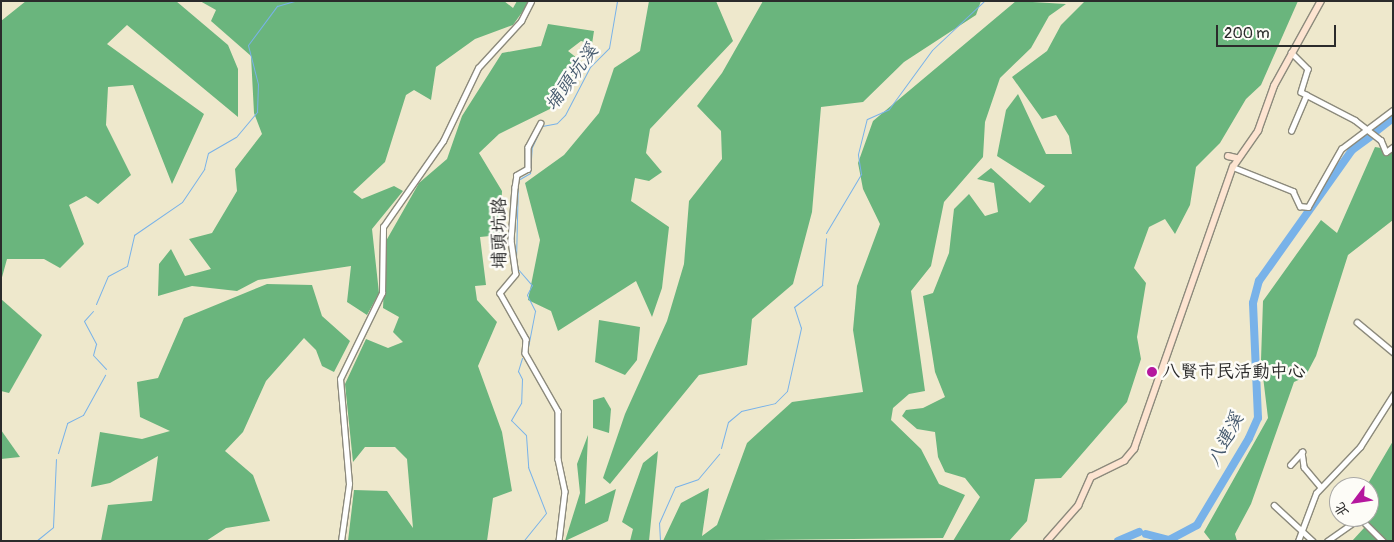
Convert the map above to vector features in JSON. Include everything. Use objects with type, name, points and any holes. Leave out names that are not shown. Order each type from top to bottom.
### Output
[{"type":"street","points":[[341,541],[349,484],[340,379],[382,293],[382,227],[443,141],[478,68],[521,21],[531,1]]},
{"type":"street","points":[[1047,541],[1078,506],[1091,477],[1124,461],[1134,449],[1233,167],[1237,158],[1258,131],[1291,52],[1321,1]]},
{"type":"street","points":[[1291,52],[1308,69],[1301,86],[1306,95],[1355,120],[1367,132],[1382,140],[1386,152],[1393,147]]},
{"type":"street","points":[[1291,131],[1306,95]]},
{"type":"street","points":[[1233,167],[1293,190],[1304,208],[1341,149],[1367,132],[1393,110]]},
{"type":"street","name":"埔頭坑路","points":[[541,123],[528,147],[528,169],[517,175],[514,187],[511,240],[516,274],[500,294],[526,339],[525,353],[558,411],[558,459],[565,491],[559,541]]},
{"type":"street","points":[[1228,156],[1237,158]]},
{"type":"street","points":[[1357,322],[1393,352]]},
{"type":"street","points":[[1298,541],[1321,487],[1360,447],[1393,394]]},
{"type":"street","points":[[1290,465],[1302,452],[1304,466],[1321,487]]},
{"type":"street","points":[[1274,505],[1313,541]]},
{"type":"street","points":[[1327,541],[1360,518],[1383,541]]},
{"type":"green space","points":[[26,1],[176,1],[228,45],[238,69],[238,117],[127,25],[107,44],[204,114],[172,184],[133,85],[108,87],[106,125],[131,175],[98,204],[86,196],[69,205],[84,244],[60,268],[44,259],[7,259],[1,281],[1,21]]},
{"type":"green space","points":[[200,1],[504,1],[513,8],[517,1],[530,1],[513,25],[475,39],[436,67],[431,100],[414,90],[406,95],[385,162],[353,192],[362,199],[394,186],[403,191],[372,229],[379,293],[367,315],[347,302],[351,266],[258,280],[237,291],[192,286],[158,296],[159,264],[171,249],[185,276],[211,269],[189,239],[212,233],[237,191],[235,169],[262,134],[254,113],[251,56],[211,21],[216,10]]},
{"type":"green space","points":[[649,1],[716,1],[733,41],[650,129],[646,153],[662,172],[649,181],[635,178],[631,201],[669,227],[662,288],[652,317],[636,281],[558,331],[551,311],[528,300],[540,240],[525,183],[564,155],[599,113],[614,68],[640,51]]},
{"type":"green space","points":[[763,1],[981,1],[976,15],[904,62],[863,102],[821,107],[812,212],[793,284],[752,319],[747,365],[699,375],[610,484],[603,478],[625,414],[667,321],[684,264],[689,201],[722,159],[721,131],[697,106],[722,73]]},
{"type":"green space","points":[[1016,1],[1066,4],[1049,16],[1031,48],[1000,78],[985,122],[983,157],[944,202],[931,266],[911,291],[925,391],[909,394],[893,408],[891,420],[921,449],[939,484],[965,495],[943,538],[663,541],[681,503],[709,488],[702,536],[717,525],[747,443],[792,402],[863,392],[853,330],[857,286],[880,224],[863,189],[858,163],[873,121]]},
{"type":"green space","points":[[1085,1],[1298,1],[1261,85],[1246,99],[1220,143],[1196,167],[1190,205],[1175,234],[1165,219],[1149,227],[1134,268],[1146,283],[1137,337],[1141,359],[1127,402],[1061,478],[1035,479],[1027,521],[1009,541],[953,541],[980,497],[965,478],[945,472],[938,457],[935,432],[917,429],[902,416],[906,410],[923,408],[945,397],[935,372],[923,296],[933,293],[949,253],[954,209],[969,194],[985,216],[998,212],[994,183],[977,179],[991,168],[1030,203],[1045,186],[997,156],[1006,110],[1018,94],[1046,154],[1072,154],[1069,136],[1056,115],[1042,119],[1012,77],[1047,51],[1061,25]]},
{"type":"green space","points":[[548,24],[594,31],[592,44],[581,41],[568,51],[582,62],[556,106],[499,134],[479,153],[502,191],[500,235],[480,237],[486,285],[475,286],[477,300],[497,322],[478,366],[502,432],[512,491],[493,498],[487,541],[348,541],[354,490],[387,491],[413,528],[407,459],[395,447],[365,447],[353,462],[345,384],[366,339],[388,348],[403,342],[393,332],[399,317],[383,308],[386,241],[419,183],[447,159],[462,116],[502,53],[541,46]]},
{"type":"green space","points":[[1375,147],[1393,150],[1393,220],[1348,255],[1316,356],[1305,377],[1294,382],[1251,504],[1235,534],[1237,541],[1211,541],[1204,532],[1268,418],[1261,360],[1263,301],[1321,220],[1337,233]]},
{"type":"green space","points":[[267,284],[312,285],[322,316],[350,341],[334,372],[322,366],[316,350],[304,338],[266,381],[243,432],[225,451],[253,475],[270,521],[226,528],[206,541],[101,541],[108,505],[152,501],[158,456],[110,483],[91,487],[100,432],[142,439],[170,431],[140,417],[137,382],[158,378],[184,318]]},
{"type":"green space","points":[[1,299],[42,335],[9,393],[1,391]]},
{"type":"green space","points":[[599,320],[640,327],[637,360],[625,375],[595,362]]},
{"type":"green space","points":[[604,397],[611,409],[609,433],[593,428],[593,400]]},
{"type":"green space","points":[[1,430],[20,457],[1,459]]},
{"type":"green space","points":[[588,435],[585,504],[616,489],[608,521],[565,541],[580,493],[577,464]]},
{"type":"green space","points":[[1393,441],[1393,541],[1352,541],[1364,527],[1379,527],[1379,477],[1372,477]]},
{"type":"green space","points":[[658,451],[649,541],[630,541],[633,529],[622,522],[643,463]]},
{"type":"waterway","points":[[96,304],[108,276],[127,266],[134,235],[182,202],[204,169],[208,153],[236,137],[257,112],[258,84],[248,45],[277,6],[295,1]]},
{"type":"waterway","name":"埔頭坑溪","points":[[516,260],[518,180],[530,173],[532,147],[542,126],[557,123],[565,115],[590,67],[609,48],[617,1]]},
{"type":"waterway","points":[[826,233],[861,174],[858,154],[867,119],[889,109],[932,50],[984,1]]},
{"type":"waterway","name":"八連溪","points":[[1375,132],[1393,118]]},
{"type":"waterway","name":"八連溪","points":[[1146,534],[1169,540],[1197,525],[1249,438],[1258,418],[1253,303],[1259,281],[1352,150],[1370,137]]},
{"type":"waterway","points":[[721,448],[728,422],[741,411],[775,403],[787,391],[801,328],[794,307],[822,285],[826,238]]},
{"type":"waterway","name":"埔頭坑溪","points":[[517,268],[532,285],[527,295],[535,311],[528,348]]},
{"type":"waterway","points":[[93,311],[84,321],[96,344],[93,355],[106,369]]},
{"type":"waterway","name":"埔頭坑溪","points":[[522,358],[518,371],[522,379],[521,403],[511,420],[526,435],[528,467],[546,513],[523,541]]},
{"type":"waterway","points":[[58,453],[67,423],[83,415],[105,375]]},
{"type":"waterway","points":[[660,541],[659,523],[675,487],[698,479],[719,454]]},
{"type":"waterway","points":[[36,541],[53,527],[56,459]]},
{"type":"waterway","name":"八連溪","points":[[1118,541],[1139,532]]},
{"type":"place","name":"八賢市民活動中心","points":[[1152,372]]}]
